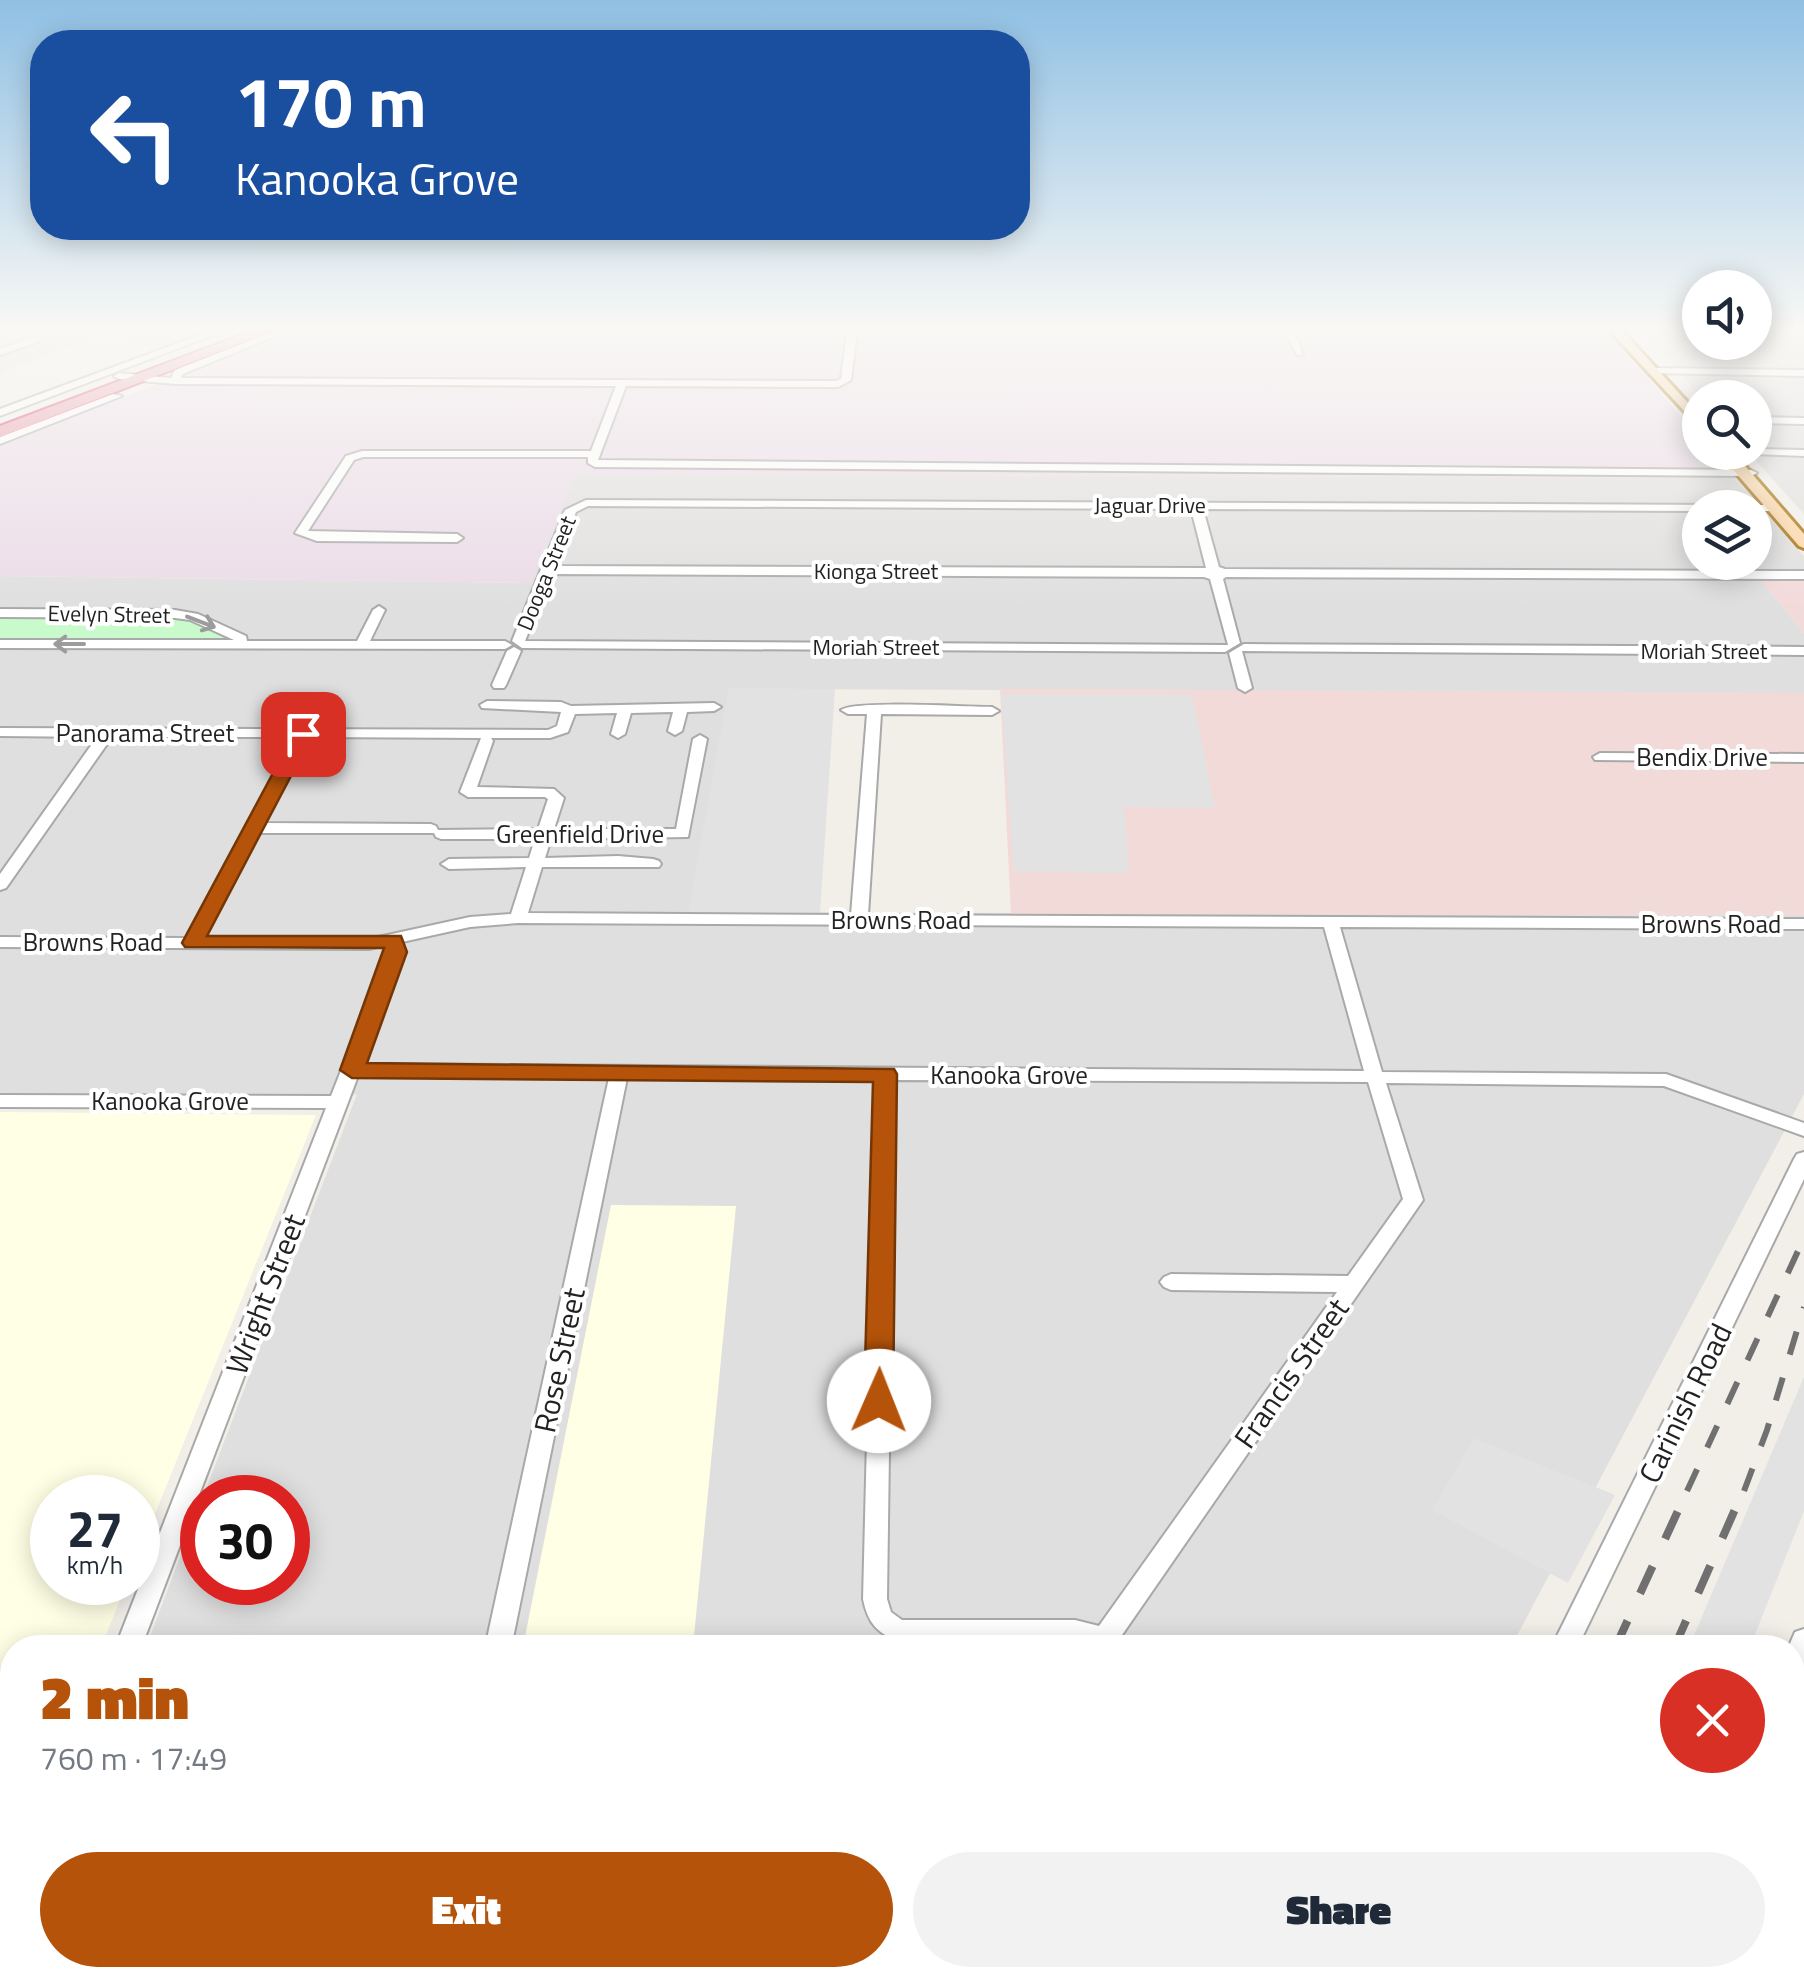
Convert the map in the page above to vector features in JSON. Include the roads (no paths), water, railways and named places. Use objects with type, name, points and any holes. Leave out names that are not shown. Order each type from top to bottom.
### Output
[{"type":"main road","points":[[1744,470],[1802,535]]},
{"type":"main road","points":[[1745,470],[1773,508],[1802,535]]},
{"type":"street","points":[[0,442],[38,425]]},
{"type":"street","points":[[606,425],[592,460],[605,467],[1747,473]]},
{"type":"street","points":[[1772,452],[1804,453]]},
{"type":"street","points":[[457,538],[317,537],[301,532],[354,456],[594,454]]},
{"type":"street","name":"Jaguar Drive","points":[[574,506],[586,503],[1682,508]]},
{"type":"street","name":"Dooga Street","points":[[499,685],[574,506]]},
{"type":"street","points":[[1196,506],[1245,688]]},
{"type":"street","name":"Kionga Street","points":[[547,570],[1804,576]]},
{"type":"street","points":[[362,644],[379,610]]},
{"type":"street","name":"Evelyn Street","points":[[0,612],[175,614],[214,624],[236,638],[271,644]]},
{"type":"street","name":"Evelyn Street","points":[[0,644],[516,645]]},
{"type":"street","name":"Moriah Street","points":[[516,645],[1804,651]]},
{"type":"street","points":[[487,707],[715,707]]},
{"type":"street","points":[[676,732],[681,707]]},
{"type":"street","name":"Panorama Street","points":[[0,732],[558,733],[570,710]]},
{"type":"street","points":[[618,734],[625,710]]},
{"type":"street","points":[[848,710],[992,711]]},
{"type":"street","points":[[859,919],[874,710]]},
{"type":"street","points":[[0,885],[107,732]]},
{"type":"street","points":[[192,943],[303,734]]},
{"type":"street","name":"Greenfield Drive","points":[[254,828],[683,834],[700,739]]},
{"type":"street","points":[[486,741],[468,792],[554,794],[518,918]]},
{"type":"street","name":"Bendix Drive","points":[[1600,757],[1804,758]]},
{"type":"street","points":[[448,864],[653,864]]},
{"type":"street","name":"Browns Road","points":[[0,942],[393,941],[470,922],[518,918],[1804,924]]},
{"type":"street","name":"Francis Street","points":[[1107,1635],[1413,1200],[1330,923]]},
{"type":"street","name":"Wright Street","points":[[133,1635],[352,1070],[396,952],[393,941]]},
{"type":"street","name":"Kanooka Grove","points":[[352,1070],[1666,1080],[1804,1130]]},
{"type":"street","name":"Rose Street","points":[[501,1635],[619,1072]]},
{"type":"street","points":[[885,1074],[875,1599],[878,1615],[887,1626],[902,1631],[1075,1631],[1084,1635]]},
{"type":"street","name":"Kanooka Grove","points":[[0,1101],[339,1102]]},
{"type":"street","name":"Carinish Road","points":[[1570,1635],[1804,1159]]},
{"type":"street","points":[[1171,1282],[1354,1284]]},
{"type":"railway","points":[[1687,1491],[1804,1238]]},
{"type":"railway","points":[[1744,1491],[1804,1307]]},
{"type":"railway","points":[[1621,1635],[1688,1489]]},
{"type":"railway","points":[[1680,1635],[1744,1489]]}]
